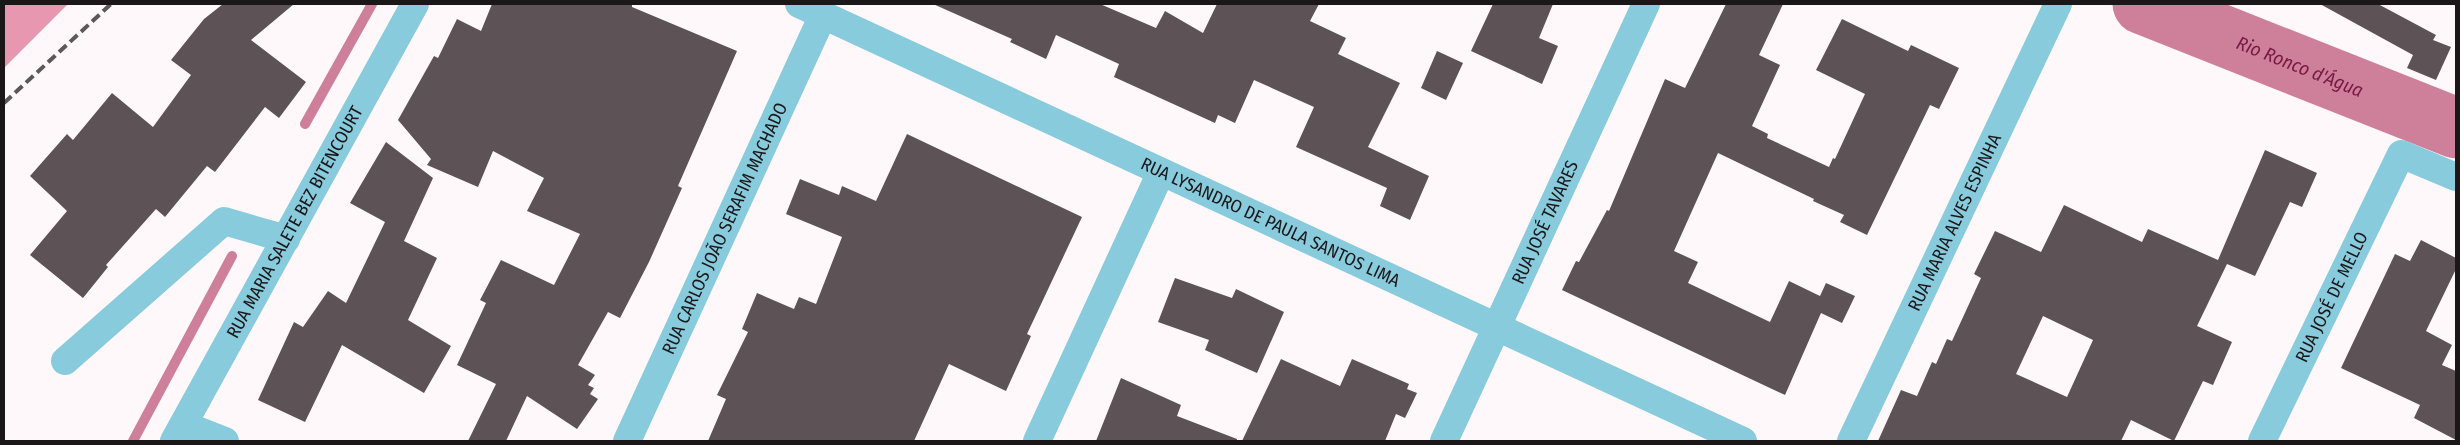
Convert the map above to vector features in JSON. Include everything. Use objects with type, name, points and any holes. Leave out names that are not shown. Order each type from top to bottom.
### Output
[{"type":"street","name":"RUA MARIA SALETE BEZ BITENCOURT","points":[[179,433],[416,4]]},
{"type":"street","name":"RUA LYSANDRO DE PAULA SANTOS LIMA","points":[[798,4],[1743,441]]},
{"type":"street","name":"RUA JOSÉ TAVARES","points":[[1444,441],[1646,4]]},
{"type":"street","name":"RUA MARIA ALVES ESPINHA","points":[[1851,441],[2058,4]]},
{"type":"street","name":"RUA CARLOS JOÃO SERAFIM MACHADO","points":[[627,441],[823,15]]},
{"type":"street","name":"RUA JOSÉ DE MELLO","points":[[2262,441],[2401,154],[2456,177]]},
{"type":"street","points":[[1037,441],[1161,172]]},
{"type":"street","points":[[65,361],[224,221],[286,238]]},
{"type":"street","points":[[179,433],[225,441]]},
{"type":"shaded area","points":[[4,4],[68,4],[4,68]]},
{"type":"building","points":[[223,4],[294,4],[251,40],[306,82],[279,118],[265,107],[215,172],[207,166],[165,217],[156,209],[106,265],[108,267],[83,298],[30,255],[67,211],[30,176],[67,134],[73,140],[112,93],[153,127],[191,75],[171,60],[204,19]]},
{"type":"building","points":[[492,4],[632,4],[632,7],[737,51],[678,186],[682,188],[649,262],[620,318],[608,312],[578,365],[595,375],[588,385],[594,388],[590,394],[598,399],[577,429],[527,396],[506,441],[468,441],[496,384],[457,365],[486,303],[480,300],[501,260],[554,285],[580,234],[527,211],[544,178],[493,151],[478,187],[427,165],[431,159],[398,120],[434,56],[438,58],[457,19],[481,31]]},
{"type":"building","points":[[933,4],[1100,4],[1156,28],[1165,11],[1203,33],[1217,4],[1319,4],[1310,21],[1346,38],[1338,54],[1400,83],[1368,147],[1429,176],[1410,220],[1380,206],[1387,188],[1296,147],[1314,107],[1254,80],[1235,123],[1218,115],[1215,123],[1114,77],[1119,64],[1056,35],[1046,59],[1010,42],[1012,39]]},
{"type":"building","points":[[1493,4],[1553,4],[1539,38],[1558,46],[1542,84],[1471,51]]},
{"type":"building","points":[[1726,4],[1783,4],[1759,55],[1780,65],[1752,126],[1768,134],[1767,138],[1829,167],[1833,158],[1835,159],[1865,94],[1816,70],[1842,19],[1908,51],[1911,45],[1959,68],[1939,109],[1930,105],[1867,235],[1840,222],[1844,215],[1718,153],[1674,251],[1698,262],[1688,283],[1770,322],[1789,281],[1820,296],[1826,283],[1855,296],[1842,323],[1821,313],[1785,395],[1562,290],[1576,261],[1579,262],[1607,210],[1609,211],[1665,79],[1685,88]]},
{"type":"building","points":[[2320,4],[2378,4],[2436,35],[2433,40],[2451,47],[2436,80],[2407,68],[2413,55]]},
{"type":"building","points":[[1437,51],[1463,63],[1446,100],[1421,88]]},
{"type":"building","points":[[907,134],[1082,217],[1027,334],[1031,336],[1006,391],[949,364],[914,441],[708,441],[726,399],[717,395],[748,332],[742,329],[757,293],[794,309],[799,297],[816,304],[842,237],[786,214],[800,179],[839,195],[842,186],[876,201]]},
{"type":"building","points":[[386,142],[433,178],[404,241],[437,258],[408,320],[451,346],[424,393],[342,345],[305,422],[258,400],[294,322],[303,327],[328,291],[346,303],[385,222],[350,203]]},
{"type":"building","points":[[2265,150],[2317,173],[2302,207],[2290,202],[2255,276],[2227,264],[2197,326],[2232,342],[2213,385],[2203,381],[2174,441],[2131,420],[2121,441],[1878,441],[1901,390],[1917,396],[1932,362],[1936,364],[1947,339],[1952,341],[1981,278],[1974,274],[1995,231],[2041,252],[2064,205],[2142,242],[2148,229],[2218,260]],"holes":[[[2043,316],[2093,340],[2067,397],[2016,374]]]},
{"type":"building","points":[[2421,240],[2456,258],[2456,269],[2426,331],[2452,345],[2442,365],[2456,371],[2456,440],[2414,418],[2420,405],[2341,368],[2395,254],[2410,261]]},
{"type":"building","points":[[1175,278],[1232,298],[1236,289],[1284,312],[1257,373],[1205,350],[1209,340],[1158,322]]},
{"type":"building","points":[[1281,359],[1340,386],[1352,359],[1409,384],[1407,389],[1417,393],[1405,418],[1396,414],[1385,441],[1242,441]]},
{"type":"building","points":[[1121,378],[1181,405],[1177,416],[1237,439],[1237,441],[1096,441]]},
{"type":"waterway","points":[[305,124],[372,4]]},
{"type":"waterway","name":"Rio Ronco d'Água","points":[[2143,4],[2456,128]]},
{"type":"waterway","points":[[133,441],[232,256]]},
{"type":"railway","points":[[4,103],[111,4]]}]
